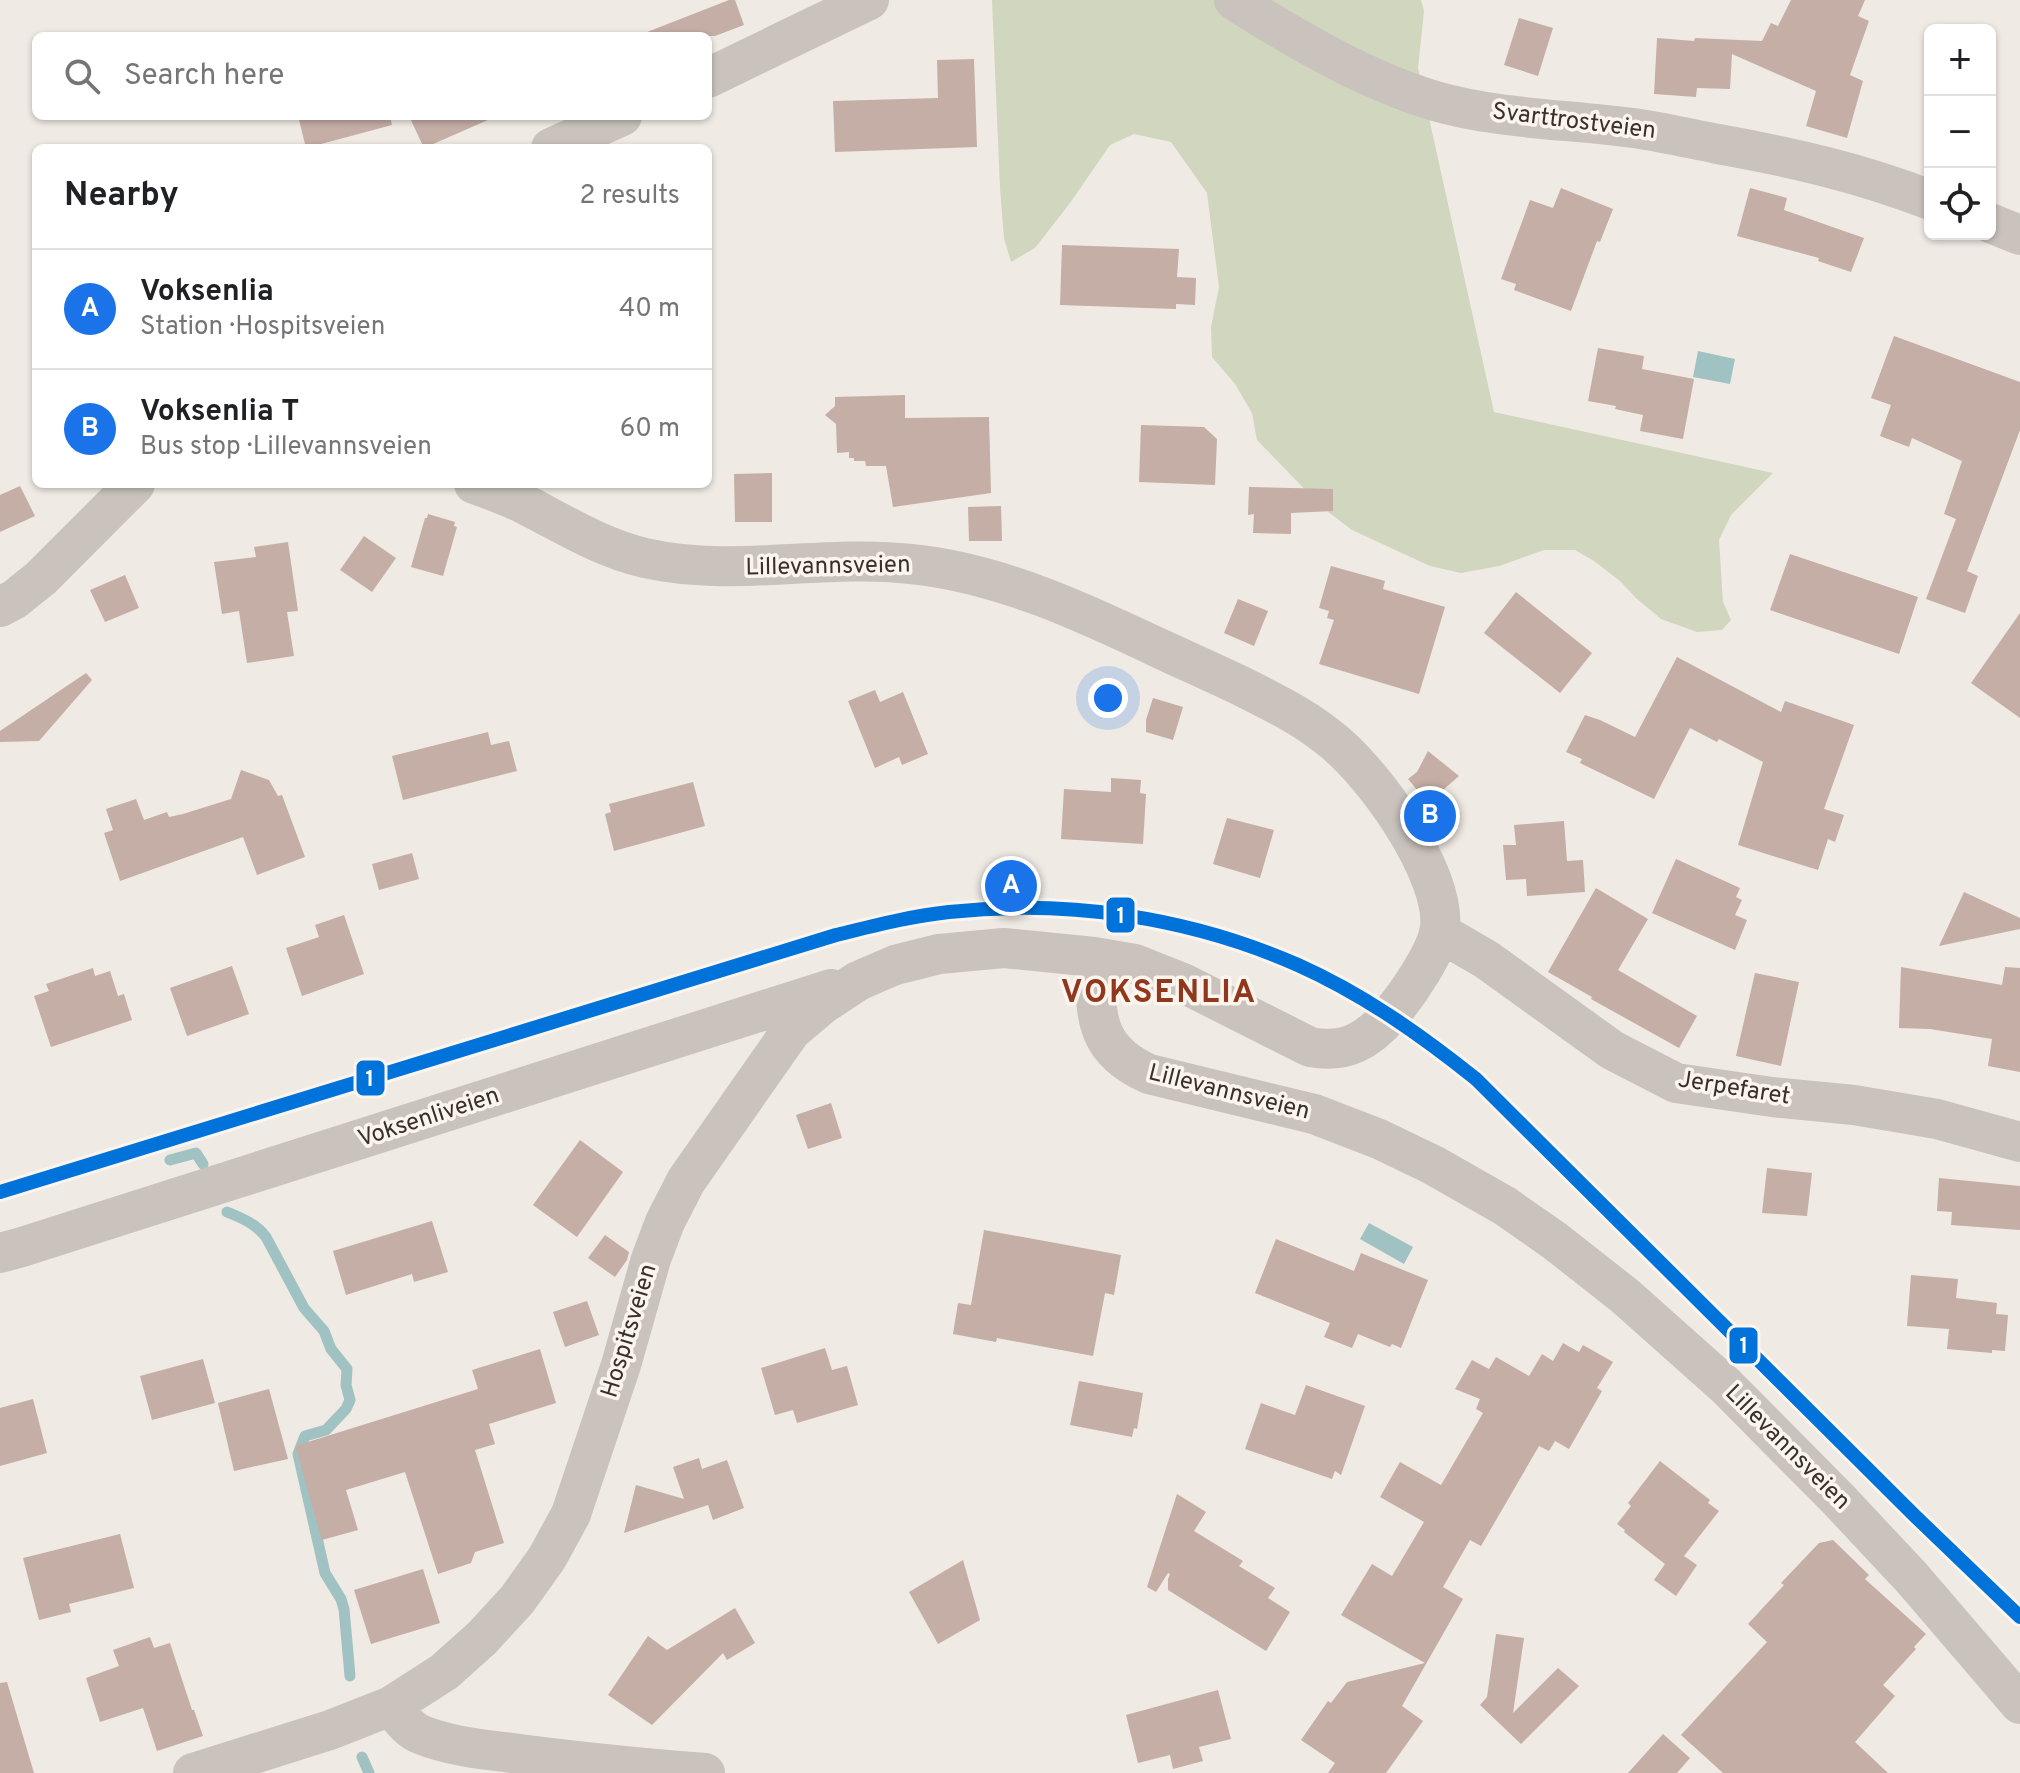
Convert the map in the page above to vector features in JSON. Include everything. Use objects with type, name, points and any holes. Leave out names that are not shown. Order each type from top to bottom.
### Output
[{"type":"street","points":[[712,76],[869,0]]},
{"type":"street","name":"Svarttrostveien","points":[[1234,0],[1350,67],[1438,101],[1507,115],[1640,129],[1792,158],[1845,171],[1924,198]]},
{"type":"street","points":[[560,144],[613,120]]},
{"type":"street","points":[[1996,225],[2020,235]]},
{"type":"street","points":[[0,607],[41,578],[131,488]]},
{"type":"street","name":"Lillevannsveien","points":[[484,488],[522,503],[609,547],[642,558],[674,564],[739,568],[874,562],[910,564],[966,573],[1024,590],[1101,620],[1241,686],[1292,713],[1330,738],[1370,779],[1410,838],[1433,885],[1438,904],[1439,932]]},
{"type":"street","points":[[1094,957],[1135,964],[1183,983],[1310,1047],[1323,1050],[1359,1042],[1382,1025],[1427,959],[1439,932]]},
{"type":"street","name":"Jerpefaret","points":[[1439,932],[1487,960],[1612,1050],[1676,1083],[1923,1116],[2020,1142]]},
{"type":"street","name":"Hospitsveien","points":[[193,1773],[330,1730],[391,1706],[444,1672],[482,1638],[517,1600],[547,1558],[571,1514],[665,1222],[686,1181],[791,1031],[823,1004],[858,981],[895,965],[939,954],[1004,948],[1094,957]]},
{"type":"street","name":"Lillevannsveien","points":[[1094,957],[1101,1027],[1117,1055],[1131,1066],[1149,1074],[1314,1114],[1379,1139],[1505,1206],[1625,1296],[1726,1386],[1838,1499],[1912,1578],[2020,1704]]},
{"type":"street","name":"Voksenliveien","points":[[0,1253],[858,981]]},
{"type":"street","points":[[391,1706],[406,1724],[420,1734],[445,1742],[585,1762],[705,1773]]},
{"type":"green space","points":[[992,0],[1421,0],[1424,11],[1418,68],[1494,412],[1773,473],[1731,515],[1719,540],[1723,602],[1731,620],[1722,630],[1697,632],[1661,619],[1620,581],[1575,550],[1544,550],[1499,566],[1461,573],[1430,566],[1352,530],[1323,508],[1257,440],[1252,413],[1235,384],[1212,357],[1211,327],[1219,287],[1207,193],[1171,142],[1134,134],[1110,145],[1035,248],[1011,262],[1004,238],[1000,188]]},
{"type":"water","points":[[1698,351],[1735,359],[1730,384],[1693,377]]},
{"type":"water","points":[[1369,1223],[1413,1247],[1404,1264],[1360,1239]]},
{"type":"building","points":[[729,0],[735,0],[744,25],[715,36],[712,32],[647,32]]},
{"type":"building","points":[[1791,0],[1865,0],[1858,16],[1869,21],[1850,75],[1863,81],[1847,138],[1806,126],[1816,91],[1732,54],[1730,89],[1697,88],[1696,97],[1654,94],[1657,38],[1762,41],[1771,23],[1778,26]]},
{"type":"building","points":[[1519,18],[1553,28],[1538,76],[1504,65]]},
{"type":"building","points":[[974,59],[977,147],[835,152],[833,101],[938,98],[937,60]]},
{"type":"building","points":[[299,120],[391,120],[392,125],[321,144],[305,144]]},
{"type":"building","points":[[411,120],[488,120],[433,144],[422,144]]},
{"type":"building","points":[[1561,188],[1613,209],[1600,242],[1597,241],[1571,311],[1514,290],[1516,284],[1501,279],[1530,200],[1553,208]]},
{"type":"building","points":[[1750,188],[1787,198],[1784,210],[1864,238],[1851,272],[1818,261],[1819,258],[1737,236]]},
{"type":"building","points":[[1062,245],[1179,249],[1177,277],[1196,278],[1195,305],[1176,304],[1176,309],[1060,305]]},
{"type":"building","points":[[1894,336],[2020,382],[2020,430],[1967,571],[1978,576],[1965,613],[1926,599],[1956,519],[1944,514],[1962,461],[1912,438],[1909,447],[1880,436],[1891,405],[1871,398]]},
{"type":"building","points":[[1598,348],[1644,356],[1642,369],[1694,379],[1683,439],[1640,431],[1643,415],[1588,401]]},
{"type":"building","points":[[905,395],[905,418],[989,417],[991,493],[893,507],[886,466],[866,466],[865,461],[849,458],[849,452],[837,453],[836,424],[825,415],[835,406],[835,397]]},
{"type":"building","points":[[1141,425],[1204,427],[1217,439],[1215,485],[1139,482]]},
{"type":"building","points":[[772,473],[772,522],[735,522],[734,474]]},
{"type":"building","points":[[20,486],[35,516],[0,532],[0,495]]},
{"type":"building","points":[[1249,487],[1333,489],[1333,511],[1291,513],[1291,534],[1253,533],[1254,514],[1248,515]]},
{"type":"building","points":[[1001,506],[1002,541],[969,541],[968,507]]},
{"type":"building","points":[[428,514],[455,522],[454,526],[457,527],[443,576],[411,567]]},
{"type":"building","points":[[364,536],[396,558],[372,592],[340,570]]},
{"type":"building","points":[[288,542],[298,611],[287,612],[294,656],[247,663],[239,611],[222,614],[214,562],[256,557],[254,547]]},
{"type":"building","points":[[1790,554],[1918,597],[1899,654],[1770,610]]},
{"type":"building","points":[[1331,566],[1385,581],[1383,589],[1445,607],[1419,694],[1319,664],[1334,620],[1327,618],[1329,611],[1319,608]]},
{"type":"building","points":[[125,575],[139,608],[105,622],[90,590]]},
{"type":"building","points":[[1516,592],[1592,653],[1560,693],[1484,633]]},
{"type":"building","points":[[1238,599],[1268,611],[1254,646],[1224,633]]},
{"type":"building","points":[[2020,613],[2020,718],[1971,683]]},
{"type":"building","points":[[1677,657],[1781,712],[1785,701],[1854,725],[1824,809],[1844,815],[1835,842],[1828,839],[1818,870],[1738,845],[1763,762],[1719,739],[1717,742],[1690,728],[1654,799],[1580,763],[1582,759],[1566,752],[1585,715],[1635,737]]},
{"type":"building","points":[[86,673],[92,680],[39,741],[0,742],[0,731]]},
{"type":"building","points":[[875,690],[880,702],[903,692],[928,754],[902,765],[899,757],[875,768],[848,701]]},
{"type":"building","points":[[1153,698],[1183,707],[1173,740],[1146,732],[1146,720]]},
{"type":"building","points":[[488,732],[491,745],[509,741],[517,771],[403,800],[392,756]]},
{"type":"building","points":[[1428,751],[1459,776],[1428,803],[1408,779],[1417,772]]},
{"type":"building","points":[[241,770],[269,780],[278,796],[282,795],[305,857],[257,875],[243,837],[120,881],[104,833],[113,830],[106,809],[136,799],[144,820],[167,812],[169,817],[183,814],[231,799]]},
{"type":"building","points":[[1111,778],[1141,780],[1140,793],[1146,794],[1143,844],[1061,839],[1064,789],[1111,792]]},
{"type":"building","points":[[693,782],[705,826],[614,851],[605,814],[611,812],[609,804]]},
{"type":"building","points":[[1227,818],[1274,830],[1260,878],[1213,864]]},
{"type":"building","points":[[1564,821],[1567,861],[1583,860],[1585,892],[1527,896],[1526,879],[1506,880],[1503,845],[1516,845],[1514,825]]},
{"type":"building","points":[[412,853],[419,879],[379,890],[372,864]]},
{"type":"building","points":[[1676,859],[1740,888],[1736,897],[1742,900],[1735,915],[1747,920],[1735,950],[1652,913]]},
{"type":"building","points":[[1596,888],[1648,919],[1618,970],[1697,1016],[1679,1048],[1548,972]]},
{"type":"building","points":[[1964,892],[2020,918],[2020,929],[1939,946]]},
{"type":"building","points":[[344,915],[364,974],[302,996],[286,948],[319,937],[315,925]]},
{"type":"building","points":[[232,966],[249,1014],[187,1036],[170,988]]},
{"type":"building","points":[[1901,967],[2002,985],[2005,967],[2020,968],[2020,1072],[1988,1066],[1992,1039],[1930,1029],[1899,1028]]},
{"type":"building","points":[[93,968],[95,976],[110,971],[118,996],[124,994],[132,1020],[51,1047],[34,996],[49,991],[46,984]]},
{"type":"building","points":[[1755,973],[1799,982],[1781,1066],[1736,1056]]},
{"type":"building","points":[[831,1103],[842,1138],[808,1149],[796,1115]]},
{"type":"building","points":[[580,1140],[623,1172],[577,1237],[533,1205]]},
{"type":"building","points":[[1767,1168],[1812,1173],[1807,1216],[1762,1213]]},
{"type":"building","points":[[1939,1178],[2020,1186],[2020,1230],[1951,1225],[1952,1212],[1937,1211]]},
{"type":"building","points":[[432,1221],[448,1272],[414,1282],[412,1274],[346,1295],[333,1251]]},
{"type":"building","points":[[984,1230],[1121,1255],[1114,1295],[1105,1293],[1093,1356],[997,1338],[996,1342],[953,1334],[958,1303],[971,1305]]},
{"type":"building","points":[[605,1235],[629,1252],[615,1277],[588,1258]]},
{"type":"building","points":[[1276,1239],[1354,1271],[1361,1253],[1428,1280],[1401,1348],[1392,1344],[1390,1347],[1358,1334],[1352,1348],[1324,1337],[1330,1323],[1255,1293]]},
{"type":"building","points":[[1911,1275],[1958,1279],[1956,1298],[1997,1303],[1996,1314],[2008,1315],[2005,1351],[1992,1350],[1992,1353],[1947,1349],[1949,1329],[1907,1326]]},
{"type":"building","points":[[587,1301],[599,1335],[565,1347],[553,1312]]},
{"type":"building","points":[[1563,1343],[1579,1352],[1583,1345],[1613,1362],[1597,1388],[1602,1391],[1569,1449],[1555,1441],[1549,1451],[1539,1446],[1481,1546],[1470,1540],[1443,1587],[1463,1599],[1402,1706],[1423,1721],[1386,1773],[1328,1773],[1335,1763],[1301,1740],[1328,1701],[1331,1703],[1347,1682],[1425,1663],[1341,1615],[1372,1564],[1392,1576],[1424,1522],[1380,1497],[1400,1462],[1441,1485],[1483,1413],[1476,1409],[1480,1399],[1455,1389],[1472,1360],[1489,1369],[1496,1357],[1529,1376],[1542,1354],[1553,1361]]},
{"type":"building","points":[[825,1348],[832,1370],[847,1366],[858,1405],[797,1423],[793,1410],[775,1415],[761,1368]]},
{"type":"building","points":[[540,1349],[556,1403],[489,1424],[495,1444],[475,1450],[504,1543],[475,1552],[471,1563],[438,1574],[405,1472],[346,1490],[358,1530],[322,1540],[295,1446],[478,1389],[472,1370]]},
{"type":"building","points":[[203,1359],[215,1403],[152,1420],[140,1376]]},
{"type":"building","points":[[1079,1381],[1143,1393],[1137,1429],[1134,1428],[1132,1437],[1070,1425]]},
{"type":"building","points":[[1306,1385],[1365,1406],[1341,1475],[1335,1471],[1332,1479],[1245,1449],[1261,1403],[1295,1415]]},
{"type":"building","points":[[269,1389],[288,1459],[234,1471],[218,1403]]},
{"type":"building","points":[[33,1399],[47,1453],[0,1466],[0,1408]]},
{"type":"building","points":[[699,1458],[702,1469],[727,1460],[744,1508],[713,1520],[708,1505],[624,1533],[636,1485],[684,1499],[673,1467]]},
{"type":"building","points":[[1660,1461],[1710,1500],[1708,1503],[1719,1511],[1684,1556],[1697,1565],[1676,1596],[1654,1580],[1665,1564],[1617,1524],[1631,1506],[1628,1503]]},
{"type":"building","points":[[1177,1494],[1206,1512],[1194,1531],[1243,1561],[1239,1566],[1275,1588],[1268,1598],[1290,1612],[1266,1651],[1168,1590],[1170,1574],[1156,1592],[1147,1587]]},
{"type":"building","points":[[120,1534],[134,1588],[69,1604],[71,1612],[39,1620],[23,1558]]},
{"type":"building","points":[[1833,1540],[1869,1575],[1865,1579],[1926,1634],[1883,1685],[1895,1696],[1855,1742],[1888,1773],[1723,1773],[1681,1735],[1767,1642],[1748,1624],[1819,1543]]},
{"type":"building","points":[[963,1560],[980,1620],[938,1644],[909,1592]]},
{"type":"building","points":[[423,1569],[440,1623],[371,1644],[354,1590]]},
{"type":"building","points":[[735,1608],[755,1643],[727,1660],[723,1653],[652,1725],[608,1695],[648,1636],[667,1650]]},
{"type":"building","points":[[1496,1634],[1524,1638],[1513,1713],[1558,1668],[1579,1686],[1521,1744],[1480,1705],[1487,1697]]},
{"type":"building","points":[[150,1637],[154,1648],[170,1643],[203,1736],[157,1751],[143,1708],[100,1722],[86,1678],[119,1666],[113,1650]]},
{"type":"building","points":[[7,1682],[34,1773],[0,1773],[0,1683]]},
{"type":"building","points":[[1218,1690],[1231,1739],[1199,1747],[1203,1761],[1173,1769],[1170,1755],[1138,1763],[1126,1715]]},
{"type":"building","points":[[1663,1734],[1690,1758],[1677,1773],[1628,1773]]},
{"type":"waterway","points":[[170,1160],[196,1153],[203,1164]]},
{"type":"waterway","points":[[227,1212],[253,1225],[266,1237],[304,1308],[324,1331],[331,1349],[347,1369],[346,1385],[350,1400],[346,1409],[326,1430],[305,1436],[298,1454],[325,1573],[344,1609],[350,1676]]},
{"type":"waterway","points":[[362,1757],[369,1773]]},
{"type":"transit line","name":"1","points":[[0,1192],[836,935],[878,925],[949,912],[1038,908],[1083,910],[1171,924],[1257,948],[1322,976],[1391,1016],[1476,1079],[2020,1617]]},
{"type":"place","name":"Voksenlia T","points":[[1430,816]]},
{"type":"place","name":"Voksenlia","points":[[1011,886]]},
{"type":"district","name":"VOKSENLIA","points":[[1159,994]]}]
